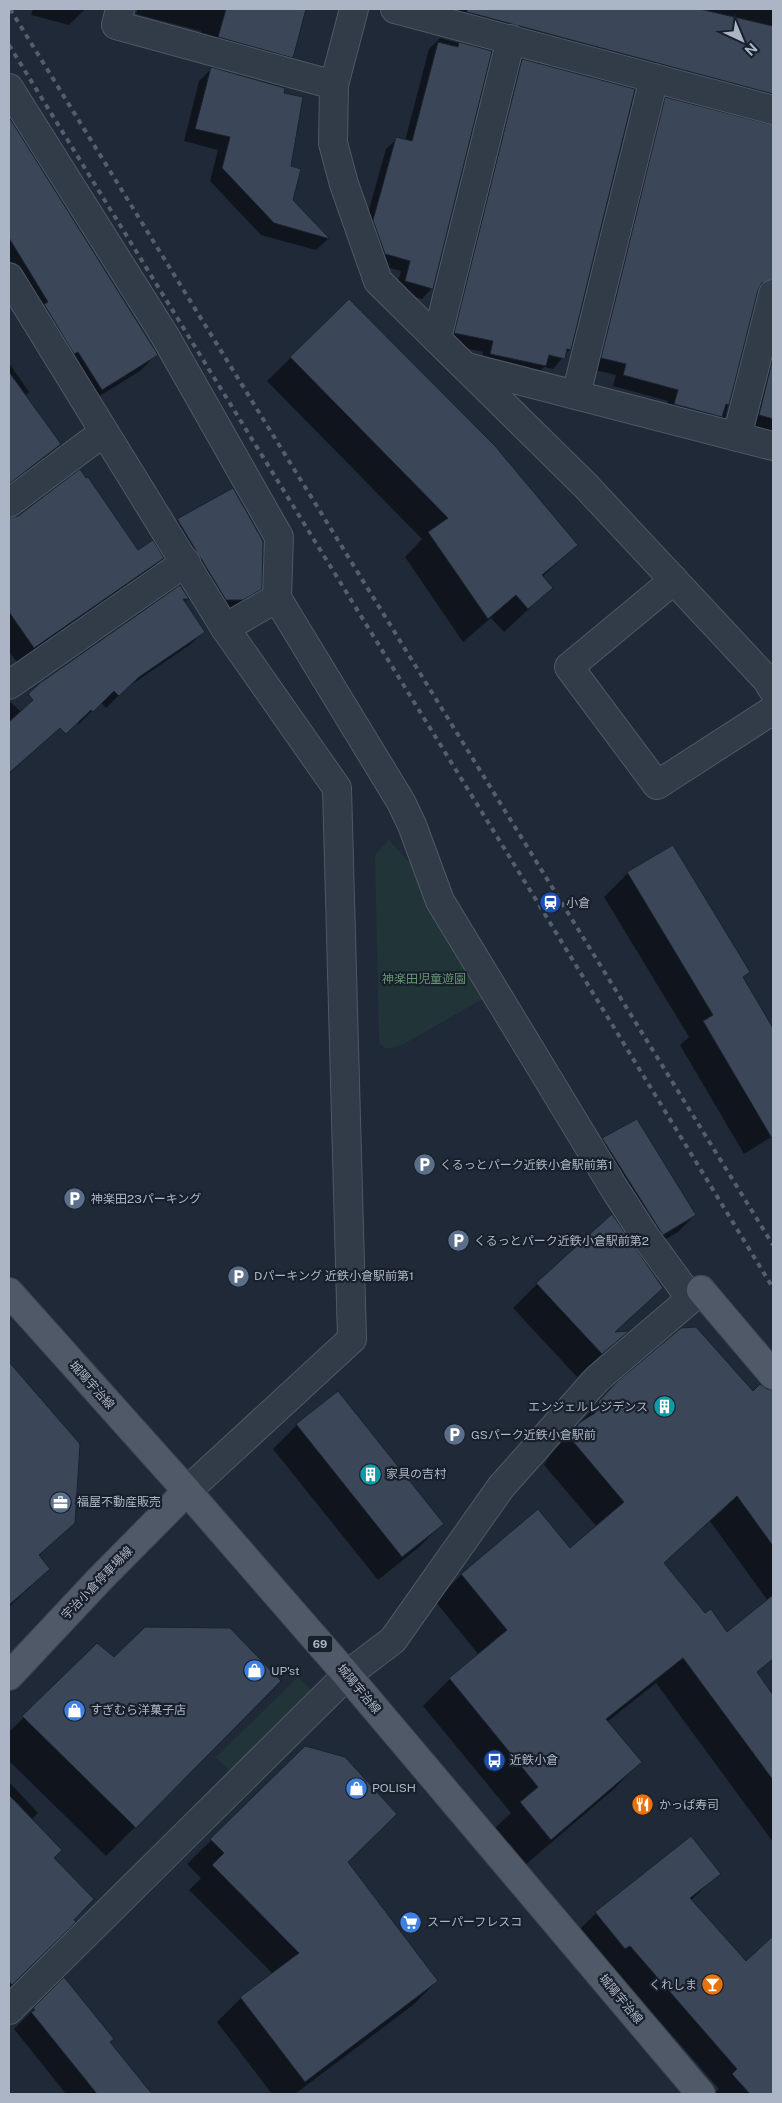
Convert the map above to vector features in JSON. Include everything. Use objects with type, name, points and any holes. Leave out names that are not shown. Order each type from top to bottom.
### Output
[{"type":"main road","name":"城陽宇治線","points":[[9,1292],[188,1491],[348,1675],[701,2094]]},
{"type":"main road","points":[[696,1295],[773,1375]]},
{"type":"main road","name":"宇治小倉停車場線","points":[[9,1676],[98,1580],[188,1491]]},
{"type":"street","points":[[120,9],[116,25],[334,85]]},
{"type":"street","points":[[354,9],[334,85],[333,143],[344,184],[378,281],[586,486],[767,680],[773,690]]},
{"type":"street","points":[[395,9],[773,110]]},
{"type":"street","points":[[437,338],[511,39]]},
{"type":"street","points":[[576,395],[654,78]]},
{"type":"street","points":[[9,88],[165,336],[279,537],[277,598],[401,802],[412,825],[440,901],[645,1236],[696,1295],[597,1379],[501,1487],[393,1640],[348,1675],[11,2005]]},
{"type":"street","points":[[12,290],[186,562],[225,628],[337,788],[352,1339],[188,1491]]},
{"type":"street","points":[[737,437],[773,294]]},
{"type":"street","points":[[466,366],[773,446]]},
{"type":"street","points":[[9,503],[104,432]]},
{"type":"street","points":[[9,685],[186,562]]},
{"type":"street","points":[[674,580],[569,667],[657,785],[773,710]]},
{"type":"street","points":[[225,628],[277,598]]},
{"type":"green space","name":"神楽田児童遊園","points":[[389,840],[430,885],[493,993],[402,1045],[387,1049],[380,1044],[379,1039],[375,855]]},
{"type":"green space","points":[[298,1677],[311,1690],[308,1710],[237,1779],[216,1757]]},
{"type":"building","points":[[226,9],[306,9],[293,58],[218,37]]},
{"type":"building","points":[[467,9],[700,9],[773,26],[773,94],[467,12]]},
{"type":"building","points":[[438,42],[458,47],[459,42],[492,51],[433,289],[405,281],[410,261],[385,254],[373,220],[396,137],[412,141]]},
{"type":"building","points":[[522,59],[635,89],[571,350],[567,349],[565,359],[549,355],[546,366],[490,354],[493,341],[454,333]]},
{"type":"building","points":[[211,67],[285,88],[284,93],[303,97],[291,166],[301,169],[293,200],[330,239],[274,223],[222,168],[230,137],[195,129]]},
{"type":"building","points":[[665,97],[773,125],[773,279],[762,283],[758,290],[729,405],[726,404],[722,417],[674,404],[678,390],[623,375],[626,364],[601,358]]},
{"type":"building","points":[[9,117],[158,355],[102,390],[78,352],[74,354],[44,304],[48,302],[9,238]]},
{"type":"building","points":[[349,299],[495,446],[578,545],[542,575],[553,588],[528,609],[516,595],[488,619],[428,532],[448,518],[290,357]]},
{"type":"building","points":[[773,357],[773,419],[759,415]]},
{"type":"building","points":[[9,372],[61,444],[9,484]]},
{"type":"building","points":[[80,469],[86,478],[88,477],[138,550],[153,540],[164,558],[34,648],[9,612],[9,518],[18,516]]},
{"type":"building","points":[[233,488],[263,541],[262,589],[243,600],[226,600],[177,519]]},
{"type":"building","points":[[180,585],[189,599],[183,599],[205,632],[139,677],[119,696],[114,691],[93,712],[91,710],[66,734],[60,728],[9,773],[9,722],[33,700],[28,694],[40,683]]},
{"type":"building","points":[[673,845],[750,972],[743,977],[773,1028],[773,1140],[703,1021],[713,1015],[627,872]]},
{"type":"building","points":[[637,1119],[696,1215],[663,1235],[602,1138]]},
{"type":"building","points":[[612,1214],[663,1288],[615,1332],[629,1331],[602,1354],[536,1283]]},
{"type":"building","points":[[696,1327],[753,1391],[760,1384],[767,1389],[773,1390],[773,1546],[737,1496],[664,1563],[705,1613],[711,1609],[727,1632],[773,1595],[773,1659],[757,1672],[773,1695],[773,1780],[683,1658],[606,1719],[642,1762],[551,1840],[520,1802],[538,1787],[449,1678],[507,1630],[461,1574],[538,1509],[570,1548],[624,1502],[570,1438],[579,1423],[595,1413],[599,1401],[618,1381],[681,1328]]},
{"type":"building","points":[[9,1362],[80,1444],[75,1523],[39,1555],[50,1569],[9,1605]]},
{"type":"building","name":"家具の吉村","points":[[338,1391],[444,1524],[402,1557],[296,1424]]},
{"type":"building","points":[[145,1627],[230,1628],[281,1681],[136,1828],[22,1716],[97,1643],[114,1657]]},
{"type":"building","points":[[305,1746],[345,1757],[397,1814],[348,1862],[438,1981],[305,2082],[240,1997],[299,1953],[212,1865],[224,1853],[210,1839]]},
{"type":"building","points":[[9,1795],[62,1850],[54,1858],[94,1899],[74,1920],[76,1922],[12,1985],[9,1981]]},
{"type":"building","name":"くれしま","points":[[691,1836],[721,1874],[690,1898],[746,1961],[773,1936],[773,2094],[750,2094],[732,2074],[737,2069],[630,1946],[625,1949],[595,1912]]},
{"type":"building","points":[[64,1977],[114,2039],[110,2042],[152,2094],[97,2094],[31,2012],[35,2010],[33,2008]]},
{"type":"railway","points":[[10,9],[773,1245]]},
{"type":"railway","points":[[9,45],[773,1288]]},
{"type":"place","name":"小倉","points":[[550,903]]},
{"type":"place","name":"くるっとパーク近鉄小倉駅前第1","points":[[424,1165]]},
{"type":"place","name":"神楽田23パーキング","points":[[75,1199]]},
{"type":"place","name":"くるっとパーク近鉄小倉駅前第2","points":[[458,1241]]},
{"type":"place","name":"Dパーキング 近鉄小倉駅前第1","points":[[238,1276]]},
{"type":"place","name":"エンジェルレジデンス","points":[[664,1407]]},
{"type":"place","name":"GSパーク近鉄小倉駅前","points":[[455,1435]]},
{"type":"place","name":"家具の吉村","points":[[370,1474]]},
{"type":"place","name":"福屋不動産販売","points":[[61,1502]]},
{"type":"place","name":"UP'st","points":[[255,1671]]},
{"type":"place","name":"すぎむら洋菓子店","points":[[74,1710]]},
{"type":"place","name":"近鉄小倉","points":[[494,1760]]},
{"type":"place","name":"POLISH","points":[[356,1788]]},
{"type":"place","name":"かっぱ寿司","points":[[643,1805]]},
{"type":"place","name":"スーパーフレスコ","points":[[411,1922]]},
{"type":"place","name":"くれしま","points":[[713,1985]]}]
